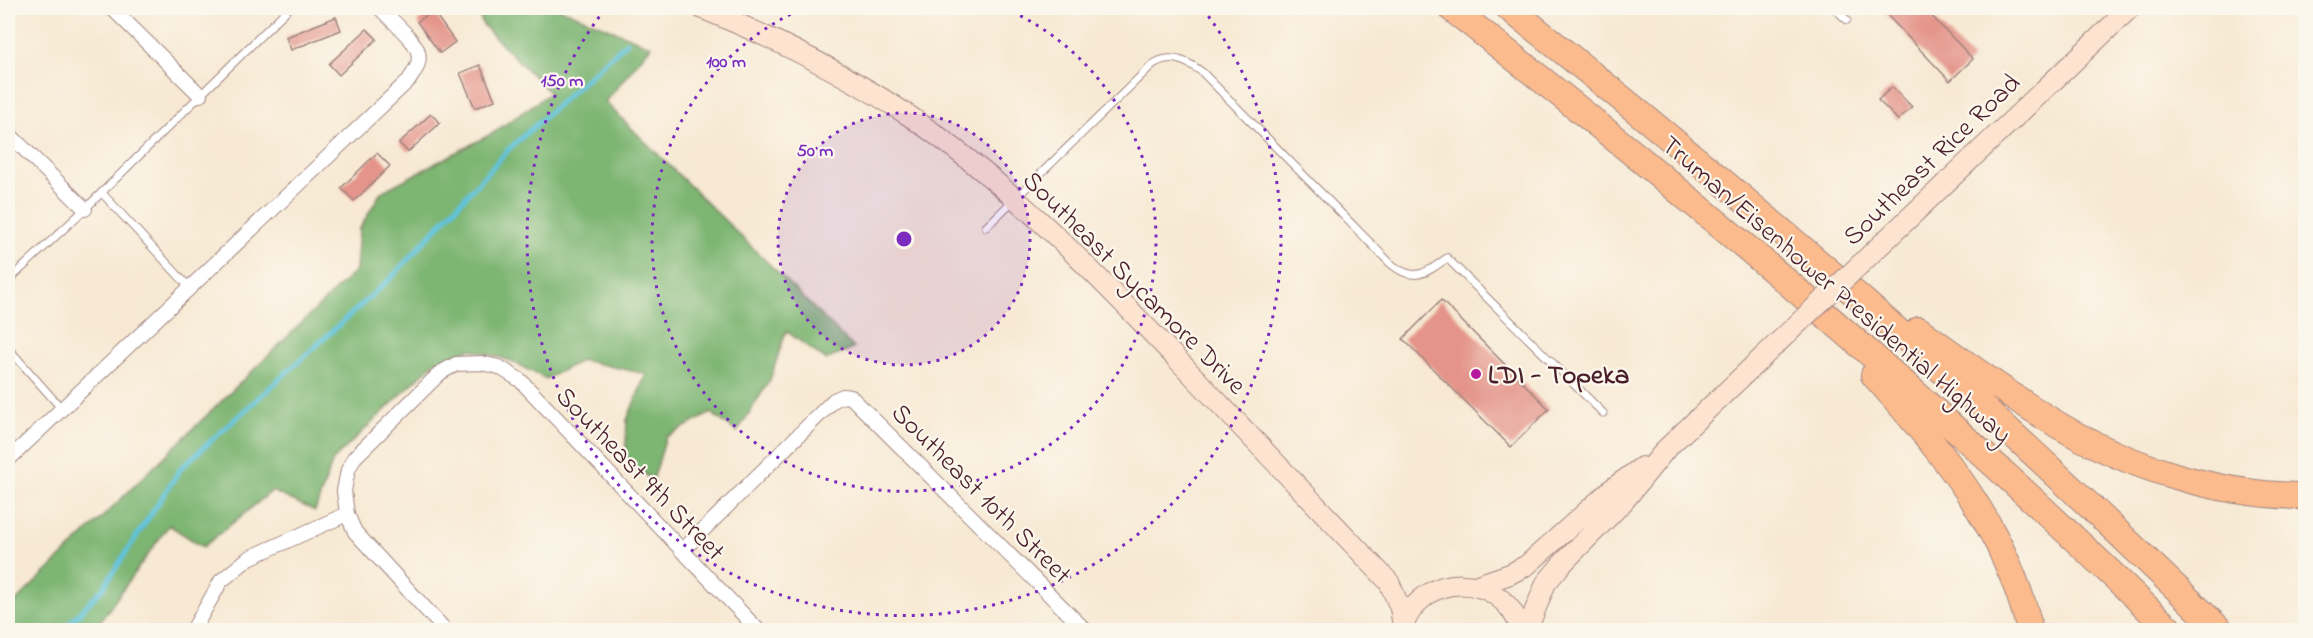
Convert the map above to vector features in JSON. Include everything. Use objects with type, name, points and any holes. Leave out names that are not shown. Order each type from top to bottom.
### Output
[{"type":"highway","name":"Truman/Eisenhower Presidential Highway","points":[[1451,8],[1574,103],[1759,256],[1966,439],[2170,630]]},
{"type":"highway","name":"Truman/Eisenhower Presidential Highway","points":[[1509,8],[1778,227],[1986,409],[2220,630]]},
{"type":"highway","points":[[1778,227],[1926,336],[2060,426],[2103,448],[2161,471],[2222,487],[2283,496],[2306,496]]},
{"type":"highway","points":[[1759,256],[1876,376],[1959,477],[2009,563],[2030,630]]},
{"type":"street","points":[[112,8],[200,95]]},
{"type":"street","points":[[8,460],[410,80],[419,59],[418,49],[380,8]]},
{"type":"street","name":"Southeast Sycamore Drive","points":[[701,8],[750,28],[858,85],[910,117],[1017,199],[1075,252],[1389,582],[1400,608],[1402,629]]},
{"type":"street","name":"Southeast Rice Road","points":[[1475,586],[1510,574],[1527,565],[1613,488],[1666,449],[2130,8]]},
{"type":"street","points":[[8,133],[85,209]]},
{"type":"street","name":"Southeast 9th Street","points":[[347,514],[345,484],[348,470],[358,452],[440,373],[456,364],[481,363],[499,368],[520,380],[758,630]]},
{"type":"street","name":"Southeast 10th Street","points":[[682,551],[834,400],[843,396],[855,400],[1085,630]]},
{"type":"street","name":"Southeast Rice Road","points":[[1527,630],[1546,583],[1624,501],[1666,449]]},
{"type":"street","points":[[194,630],[222,581],[249,558],[347,514],[360,539],[445,630]]},
{"type":"street","points":[[1402,629],[1408,615],[1425,596],[1449,585],[1475,586],[1495,594],[1504,601],[1521,630]]},
{"type":"lane","points":[[8,281],[102,193],[289,8]]},
{"type":"lane","points":[[1834,8],[1847,20]]},
{"type":"lane","points":[[986,227],[1159,59],[1182,59],[1202,72],[1400,272],[1410,275],[1421,274],[1447,258],[1603,413]]},
{"type":"lane","points":[[102,193],[190,288]]},
{"type":"lane","points":[[8,348],[62,409]]},
{"type":"green space","points":[[476,8],[559,8],[651,46],[605,102],[854,348],[826,360],[786,331],[770,380],[737,432],[711,413],[666,437],[653,480],[625,462],[627,420],[646,374],[582,360],[546,379],[511,361],[470,349],[434,363],[333,460],[315,511],[272,491],[203,547],[169,525],[94,630],[8,630],[8,609],[356,270],[359,230],[381,192],[493,133],[550,93],[483,25]]},
{"type":"building","points":[[1895,8],[1924,8],[1973,59],[1950,81],[1887,15]]},
{"type":"building","points":[[433,11],[455,42],[440,53],[417,22]]},
{"type":"building","points":[[336,17],[341,30],[291,50],[286,37]]},
{"type":"building","points":[[367,29],[377,39],[339,75],[329,64]]},
{"type":"building","points":[[480,65],[495,100],[475,108],[460,73]]},
{"type":"building","points":[[1892,87],[1912,107],[1898,120],[1878,100]]},
{"type":"building","points":[[431,114],[440,123],[408,152],[399,143]]},
{"type":"building","points":[[377,153],[390,166],[354,201],[341,188]]},
{"type":"building","name":"LDI - Topeka","points":[[1441,300],[1549,409],[1511,447],[1403,339]]},
{"type":"waterway","points":[[63,630],[103,588],[181,468],[391,278],[509,149],[627,42]]},
{"type":"place","name":"LDI - Topeka","points":[[1476,374]]}]
